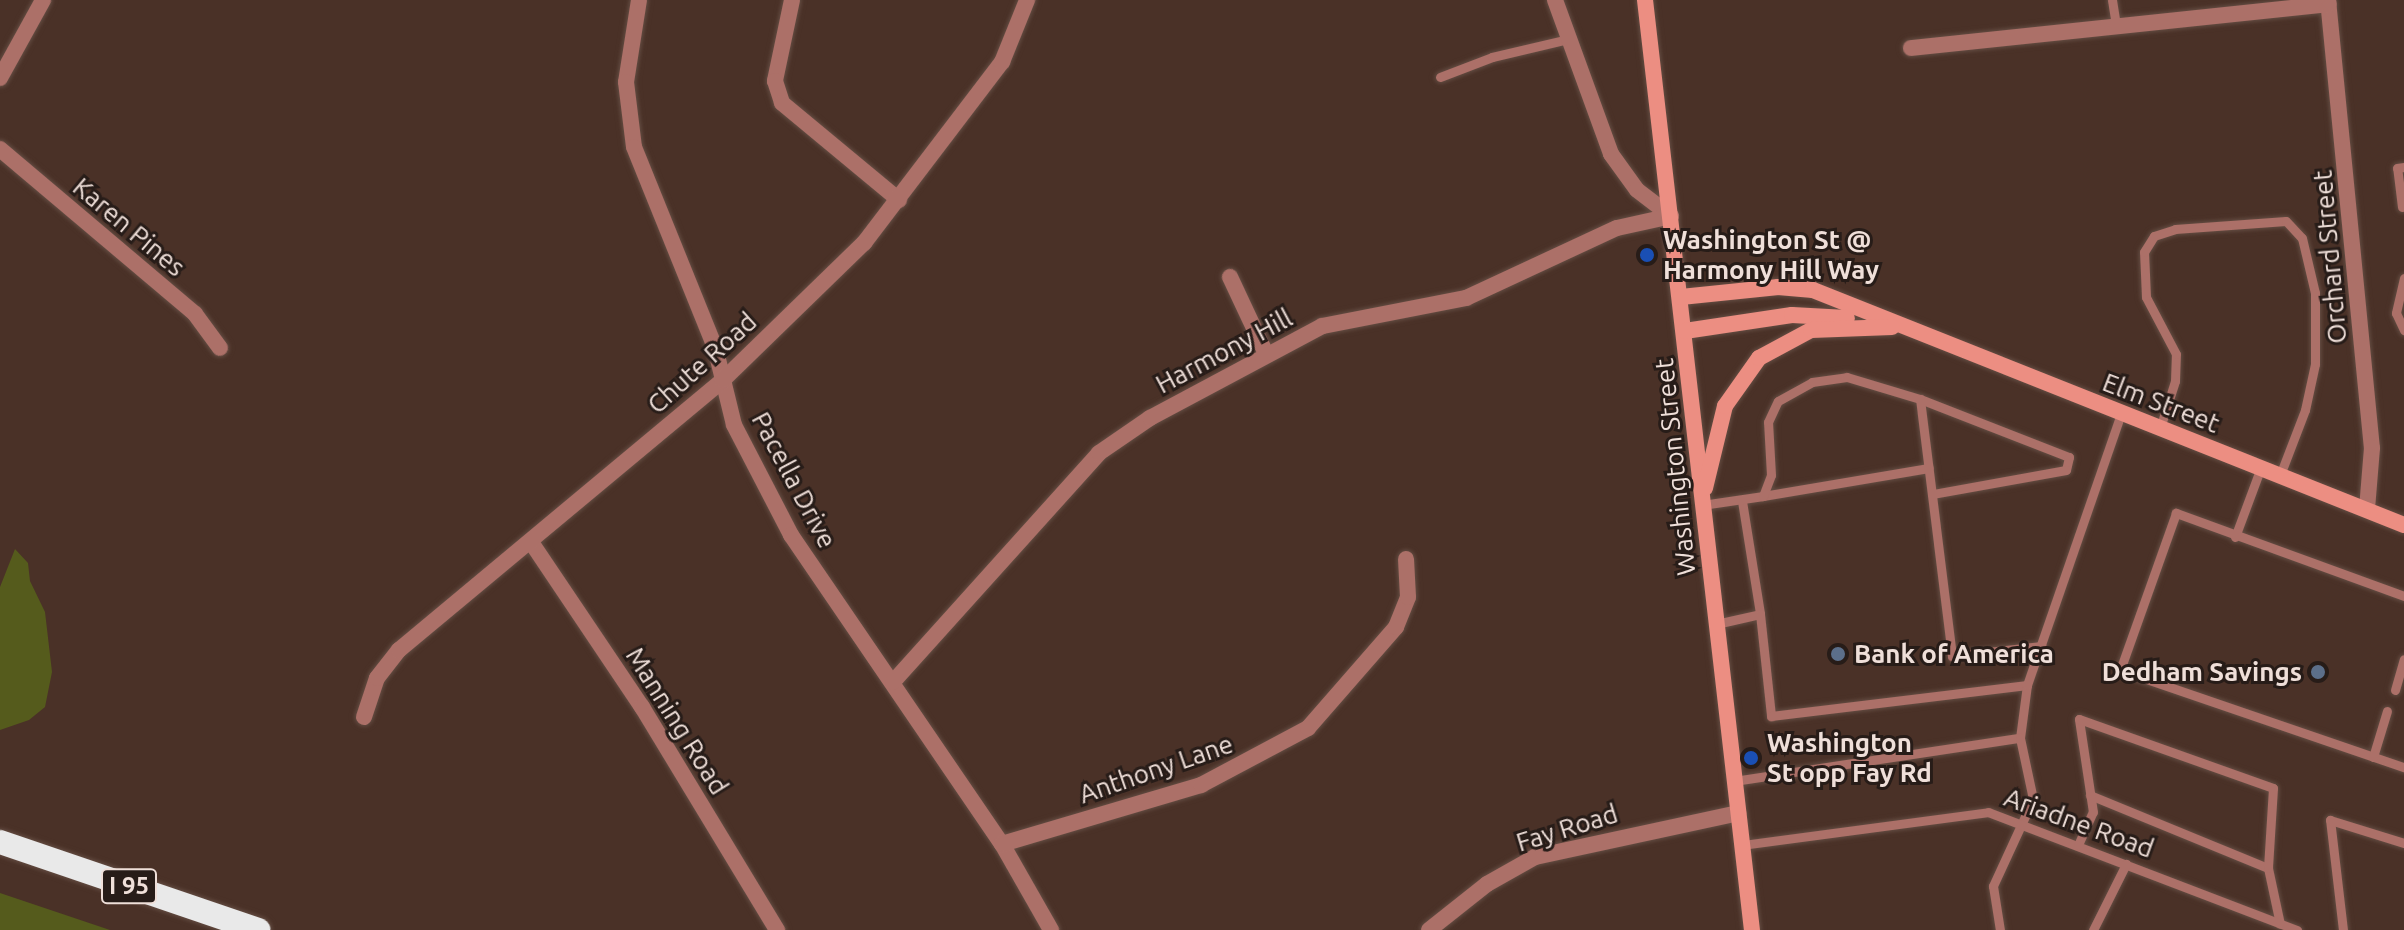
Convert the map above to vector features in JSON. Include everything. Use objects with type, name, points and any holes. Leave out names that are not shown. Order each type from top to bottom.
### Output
[{"type":"highway","name":"I 95","points":[[0,842],[258,930]]},
{"type":"main road","name":"Washington Street","points":[[1645,0],[1752,930]]},
{"type":"main road","name":"Elm Street","points":[[1681,297],[1778,287],[1813,290],[2404,525]]},
{"type":"main road","name":"Elm Street","points":[[1685,331],[1811,314],[1900,327]]},
{"type":"main road","points":[[1702,505],[1725,406],[1759,358],[1811,330],[1900,327]]},
{"type":"street","points":[[0,78],[43,0]]},
{"type":"street","name":"Pacella Drive","points":[[639,0],[626,82],[634,147],[715,347],[734,425],[791,535],[1002,844],[1051,930]]},
{"type":"street","points":[[792,0],[775,81],[782,103],[899,200]]},
{"type":"street","name":"Chute Road","points":[[364,717],[377,678],[399,650],[723,380],[864,243],[1002,62],[1027,0]]},
{"type":"street","points":[[1555,0],[1619,168],[1637,190],[1671,216]]},
{"type":"street","points":[[1911,48],[2328,2]]},
{"type":"street","name":"Orchard Street","points":[[2328,2],[2372,448],[2367,509]]},
{"type":"street","name":"Karen Pines","points":[[0,149],[195,314],[220,348]]},
{"type":"street","name":"Harmony Hill","points":[[893,682],[1099,453],[1150,418],[1322,326],[1466,298],[1617,228],[1671,216]]},
{"type":"street","points":[[1230,277],[1266,354]]},
{"type":"street","name":"Manning Road","points":[[531,542],[642,707],[777,930]]},
{"type":"street","name":"Anthony Lane","points":[[1002,844],[1201,785],[1308,728],[1396,627],[1408,597],[1406,559]]},
{"type":"street","name":"Fay Road","points":[[1429,930],[1487,884],[1535,857],[1738,813]]},
{"type":"lane","points":[[2112,0],[2116,26]]},
{"type":"lane","points":[[1440,77],[1492,57],[1569,39]]},
{"type":"lane","points":[[2402,207],[2397,168],[2404,167]]},
{"type":"lane","points":[[2160,428],[2175,381],[2176,354],[2146,297],[2144,252],[2154,236],[2175,229],[2286,221],[2302,238],[2315,293],[2315,364],[2305,410],[2280,475]]},
{"type":"lane","points":[[2404,278],[2396,313],[2404,330]]},
{"type":"lane","points":[[1763,496],[1771,475],[1768,422],[1778,401],[1812,382],[1847,377],[1920,399],[2069,457],[2066,470],[1932,494]]},
{"type":"lane","points":[[1920,399],[1952,656],[2041,646]]},
{"type":"lane","points":[[2000,930],[1993,886],[2033,799],[2020,738],[2027,685],[2121,413]]},
{"type":"lane","points":[[2235,537],[2261,467]]},
{"type":"lane","points":[[1702,505],[1742,501],[1929,468]]},
{"type":"lane","points":[[1742,501],[1760,614],[1771,716],[2027,685]]},
{"type":"lane","points":[[2404,596],[2176,513],[2120,670],[2404,767]]},
{"type":"lane","points":[[1716,624],[1760,614]]},
{"type":"lane","points":[[2395,690],[2404,659]]},
{"type":"lane","points":[[2373,757],[2387,711]]},
{"type":"lane","points":[[2078,845],[2093,812],[2079,719],[2273,788],[2268,868],[2280,924]]},
{"type":"lane","points":[[1734,781],[2020,738]]},
{"type":"lane","points":[[2090,795],[2268,868]]},
{"type":"lane","name":"Ariadne Road","points":[[1742,845],[1972,812],[2024,824],[2294,930]]},
{"type":"lane","points":[[2343,930],[2330,820],[2404,843]]},
{"type":"lane","points":[[2093,930],[2126,864]]},
{"type":"green space","points":[[15,549],[28,563],[30,581],[45,612],[52,672],[45,707],[29,720],[0,730],[0,587]]},
{"type":"green space","points":[[0,893],[110,930],[0,930]]},
{"type":"place","name":"Washington St @ Harmony Hill Way","points":[[1647,255]]},
{"type":"place","name":"Bank of America","points":[[1838,654]]},
{"type":"place","name":"Dedham Savings","points":[[2318,672]]},
{"type":"place","name":"Washington St opp Fay Rd","points":[[1751,758]]}]
